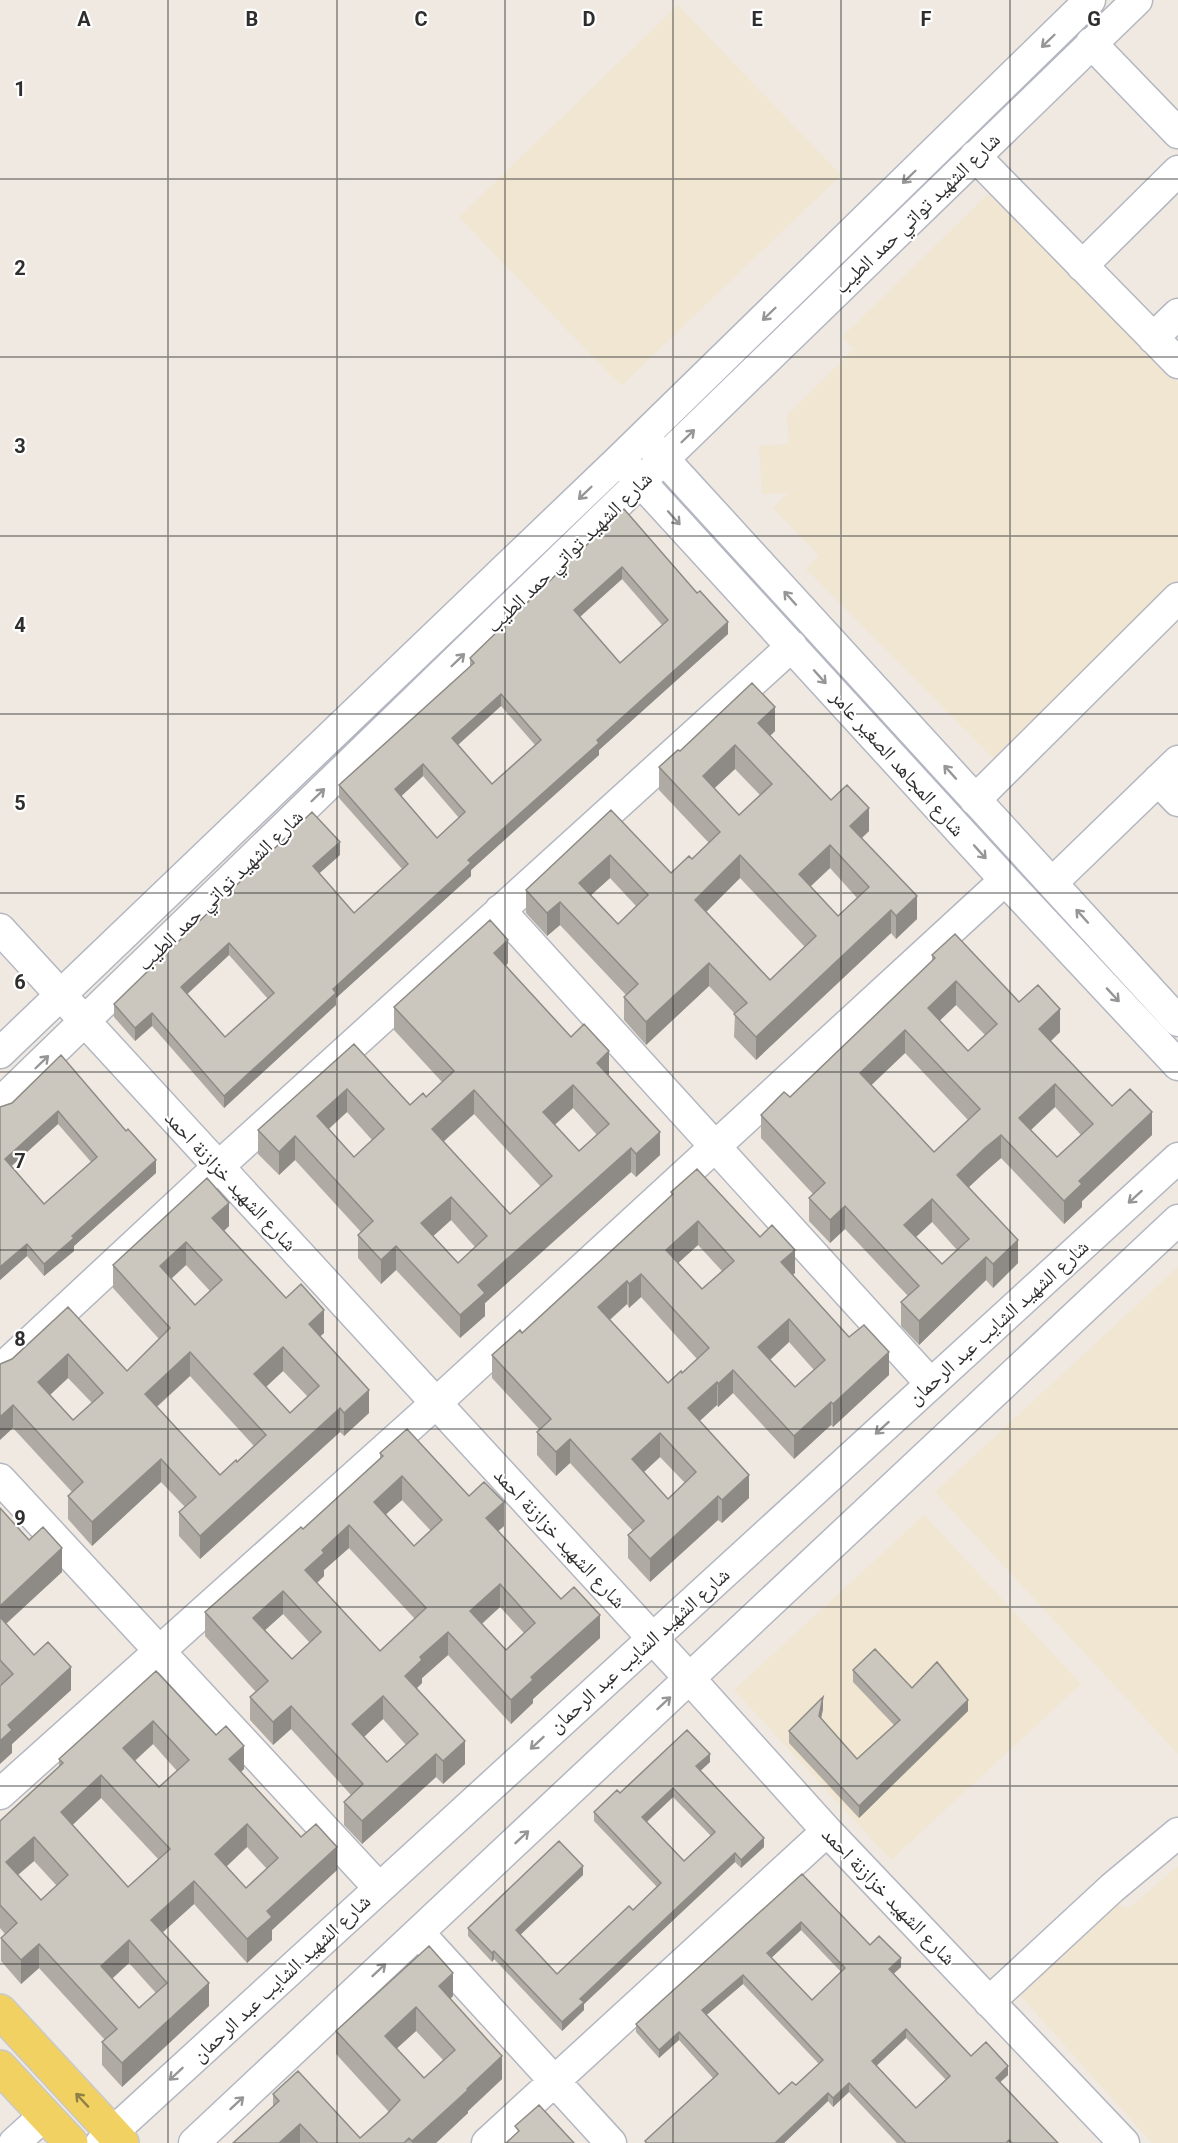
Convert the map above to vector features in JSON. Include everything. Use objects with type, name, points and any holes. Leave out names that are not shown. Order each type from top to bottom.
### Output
[{"type":"main road","points":[[0,2011],[112,2140]]},
{"type":"main road","points":[[0,2067],[71,2143]]},
{"type":"street","name":"شارع الشهيد تواتي حمد الطيب","points":[[0,1053],[644,437],[1090,0]]},
{"type":"street","name":"شارع الشهيد تواتي حمد الطيب","points":[[0,1103],[1137,0]]},
{"type":"street","points":[[1091,43],[1178,133]]},
{"type":"street","points":[[975,156],[1178,363]]},
{"type":"street","points":[[1082,266],[1178,171]]},
{"type":"street","points":[[1153,338],[1178,314]]},
{"type":"street","name":"شارع المجاهد الصغير عامر","points":[[644,437],[1178,1021]]},
{"type":"street","name":"شارع المجاهد الصغير عامر","points":[[620,459],[1005,880],[1178,1065]]},
{"type":"street","points":[[975,800],[1178,598]]},
{"type":"street","points":[[0,1370],[218,1167],[792,646]]},
{"type":"street","points":[[1052,883],[1171,781]]},
{"type":"street","points":[[0,1794],[435,1404],[1005,880]]},
{"type":"street","points":[[500,910],[931,1384]]},
{"type":"street","name":"شارع الشهيد خزازنة احمد","points":[[0,929],[827,1831],[1124,2143]]},
{"type":"street","name":"شارع الشهيد الشايب عبد الرحمان","points":[[112,2140],[379,1888],[1178,1158]]},
{"type":"street","points":[[194,2143],[1178,1220]]},
{"type":"street","points":[[0,1479],[379,1888]]},
{"type":"street","points":[[487,2143],[827,1831]]},
{"type":"street","points":[[989,2002],[1112,1888],[1178,1833]]},
{"type":"street","points":[[419,1933],[611,2143]]},
{"type":"street","points":[[15,2143],[45,2115]]},
{"type":"shaded area","points":[[678,5],[841,175],[621,386],[459,217]]},
{"type":"shaded area","points":[[990,192],[1178,383],[1178,581],[996,761],[806,569],[819,555],[773,508],[788,493],[762,494],[759,446],[789,444],[787,415],[854,349],[842,337]]},
{"type":"shaded area","points":[[1178,1267],[1178,1754],[935,1492]]},
{"type":"shaded area","points":[[924,1515],[1081,1684],[891,1860],[734,1690]]},
{"type":"shaded area","points":[[1178,1866],[1178,2143],[1152,2143],[1018,1993],[1111,1900],[1128,1909]]},
{"type":"building","points":[[624,509],[697,593],[700,591],[728,622],[597,740],[599,743],[468,860],[471,863],[333,989],[336,993],[224,1096],[152,1013],[135,1028],[114,1004],[312,812],[340,842],[313,866],[354,913],[408,864],[339,785],[474,663],[470,658]],"holes":[[[622,567],[668,620],[620,663],[574,610]],[[501,694],[541,740],[492,784],[452,738]],[[423,764],[465,812],[437,838],[395,789]],[[229,943],[274,993],[225,1037],[181,987]]]},
{"type":"building","points":[[752,683],[775,707],[758,723],[831,800],[847,785],[869,808],[850,826],[917,896],[896,916],[891,910],[756,1037],[734,1014],[747,1003],[709,963],[646,1022],[624,997],[638,984],[560,902],[547,913],[526,890],[611,810],[671,873],[689,856],[692,859],[720,832],[659,767],[678,750],[680,751]],"holes":[[[735,745],[772,784],[739,815],[703,776]],[[830,845],[869,887],[838,916],[799,874]],[[610,855],[648,895],[618,924],[579,883]],[[740,855],[816,936],[770,980],[695,900]]]},
{"type":"building","points":[[490,920],[508,940],[494,953],[571,1037],[584,1024],[609,1051],[597,1063],[660,1132],[636,1154],[631,1148],[478,1285],[485,1293],[460,1315],[396,1246],[381,1260],[358,1235],[373,1221],[295,1136],[279,1152],[258,1130],[354,1044],[410,1105],[423,1093],[426,1097],[454,1071],[394,1007]],"holes":[[[573,1085],[609,1124],[579,1151],[543,1112]],[[347,1089],[384,1129],[354,1157],[317,1116]],[[474,1090],[552,1176],[510,1214],[432,1129]],[[451,1197],[487,1236],[458,1263],[421,1223]]]},
{"type":"building","points":[[955,934],[1019,1002],[1038,985],[1060,1009],[1039,1029],[1112,1106],[1130,1089],[1152,1112],[1079,1181],[1082,1184],[1064,1201],[1001,1135],[985,1148],[957,1175],[1018,1240],[993,1264],[986,1257],[919,1321],[901,1302],[919,1286],[845,1206],[830,1220],[809,1198],[825,1183],[761,1115],[784,1092],[790,1097],[935,958],[932,955]],"holes":[[[956,981],[997,1024],[968,1051],[928,1008]],[[905,1030],[980,1109],[934,1152],[860,1073]],[[1055,1084],[1093,1124],[1057,1157],[1019,1118]],[[932,1199],[969,1239],[942,1264],[904,1225]]]},
{"type":"building","points":[[61,1055],[126,1131],[128,1129],[156,1160],[44,1264],[27,1244],[0,1267],[0,1107],[12,1103]],"holes":[[[58,1111],[97,1157],[44,1204],[5,1159]]]},
{"type":"building","points":[[697,1169],[760,1237],[772,1225],[795,1250],[781,1262],[849,1337],[864,1325],[889,1352],[833,1404],[831,1402],[794,1436],[733,1370],[718,1384],[717,1382],[688,1408],[749,1475],[722,1500],[718,1496],[650,1559],[628,1535],[644,1521],[570,1439],[556,1452],[537,1432],[551,1419],[492,1355],[520,1330],[522,1333],[673,1194],[671,1192]],"holes":[[[698,1221],[734,1261],[702,1289],[666,1250]],[[641,1274],[709,1348],[668,1383],[598,1307],[627,1281],[629,1284]],[[789,1319],[825,1360],[795,1387],[758,1347]],[[660,1433],[696,1472],[668,1499],[632,1459]]]},
{"type":"building","points":[[207,1178],[229,1203],[212,1218],[286,1298],[301,1284],[324,1310],[309,1324],[369,1390],[344,1413],[340,1408],[200,1536],[179,1512],[196,1497],[161,1459],[92,1522],[68,1496],[83,1482],[13,1405],[0,1417],[0,1364],[12,1359],[68,1307],[127,1371],[170,1328],[113,1265]],"holes":[[[186,1242],[222,1280],[195,1305],[160,1266]],[[283,1347],[319,1386],[290,1413],[254,1374]],[[190,1352],[266,1435],[220,1475],[145,1394]],[[68,1354],[103,1393],[73,1420],[38,1382]]]},
{"type":"building","points":[[407,1429],[469,1496],[484,1482],[504,1502],[486,1518],[561,1599],[574,1587],[600,1615],[531,1677],[533,1680],[511,1700],[448,1632],[420,1657],[422,1660],[405,1676],[465,1741],[443,1761],[436,1754],[362,1821],[344,1802],[363,1784],[291,1706],[273,1722],[250,1697],[268,1681],[205,1612],[301,1527],[303,1529],[383,1456],[380,1453]],"holes":[[[402,1476],[442,1520],[414,1546],[374,1502]],[[349,1525],[426,1608],[380,1651],[305,1570],[324,1553],[322,1550]],[[500,1584],[535,1623],[506,1650],[470,1611]],[[283,1591],[321,1632],[292,1659],[253,1618]],[[383,1696],[418,1734],[387,1762],[352,1724]]]},
{"type":"building","points":[[0,1508],[29,1540],[43,1527],[62,1548],[0,1606]]},
{"type":"building","points":[[0,1617],[34,1655],[48,1642],[71,1667],[8,1725],[12,1730],[0,1741],[0,1686],[13,1674],[0,1660]]},
{"type":"building","points":[[875,1649],[912,1688],[937,1662],[968,1700],[859,1806],[789,1731],[823,1697],[819,1716],[857,1759],[900,1720],[853,1670]]},
{"type":"building","points":[[156,1671],[216,1735],[226,1726],[244,1746],[229,1759],[301,1837],[316,1824],[337,1847],[267,1911],[272,1917],[247,1939],[194,1881],[151,1920],[209,1983],[122,2063],[102,2042],[117,2029],[39,1944],[21,1960],[1,1938],[17,1923],[0,1905],[0,1821],[63,1763],[59,1759]],"holes":[[[153,1721],[189,1760],[159,1787],[123,1748]],[[101,1775],[170,1849],[128,1887],[61,1812]],[[247,1824],[278,1858],[246,1888],[215,1854]],[[34,1837],[68,1875],[41,1900],[6,1862]],[[129,1940],[167,1983],[139,2008],[101,1966]]]},
{"type":"building","points":[[687,1730],[710,1754],[696,1766],[764,1838],[741,1860],[735,1853],[580,1999],[584,2002],[562,2022],[494,1951],[492,1953],[468,1928],[559,1841],[583,1866],[516,1930],[557,1974],[629,1906],[633,1910],[661,1883],[594,1812],[617,1790],[620,1793]],"holes":[[[673,1788],[715,1832],[684,1861],[642,1817]]]},
{"type":"building","points":[[802,1874],[870,1945],[879,1936],[901,1958],[889,1969],[971,2056],[986,2042],[1008,2066],[996,2078],[1058,2143],[1012,2143],[1009,2140],[1006,2143],[906,2143],[849,2083],[833,2098],[828,2093],[775,2143],[647,2143],[645,2141],[718,2074],[679,2032],[659,2050],[636,2024]],"holes":[[[801,1922],[845,1968],[812,2000],[767,1953]],[[743,1975],[823,2060],[796,2085],[792,2082],[779,2094],[702,2010]],[[906,2029],[950,2076],[916,2108],[872,2061]]]},
{"type":"building","points":[[429,1946],[453,1973],[439,1986],[502,2056],[412,2141],[409,2138],[404,2143],[318,2143],[300,2124],[279,2143],[233,2143],[279,2101],[273,2094],[298,2071],[360,2138],[400,2100],[336,2031]],"holes":[[[416,2007],[455,2050],[424,2078],[385,2036]]]},
{"type":"building","points":[[539,2105],[574,2143],[506,2143],[519,2131],[515,2126]]}]
